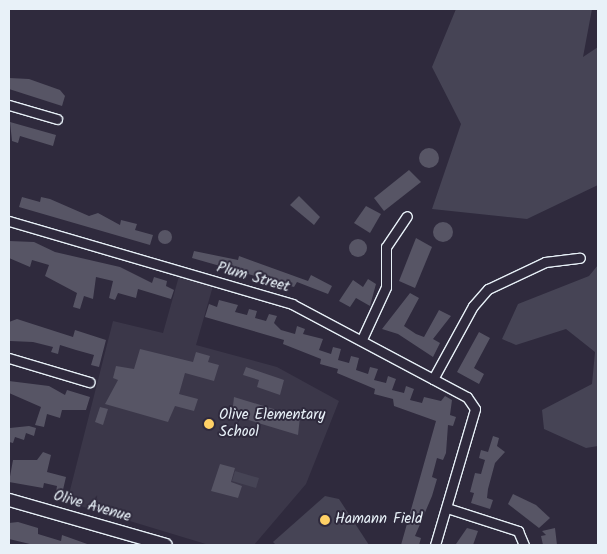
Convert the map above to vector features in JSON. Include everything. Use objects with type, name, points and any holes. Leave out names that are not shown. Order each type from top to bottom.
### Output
[{"type":"street","points":[[9,105],[57,119]]},
{"type":"street","points":[[362,339],[386,287],[386,246],[407,216]]},
{"type":"street","name":"Plum Street","points":[[9,221],[292,304],[362,339],[473,402],[475,410],[447,508]]},
{"type":"street","points":[[434,379],[473,306],[488,289],[545,262],[580,258]]},
{"type":"street","points":[[9,358],[89,382]]},
{"type":"street","name":"Olive Avenue","points":[[9,500],[166,545]]},
{"type":"street","points":[[435,545],[447,508],[518,531],[524,545]]},
{"type":"shaded area","points":[[456,9],[592,9],[583,57],[598,47],[598,185],[527,219],[432,209],[461,124],[432,67]]},
{"type":"shaded area","points":[[598,265],[598,446],[586,448],[544,429],[542,410],[592,384],[595,352],[566,329],[516,345],[502,339],[518,304],[589,276]]},
{"type":"shaded area","name":"Olive Elementary School","points":[[179,276],[213,286],[196,345],[277,367],[339,401],[306,484],[254,545],[209,545],[67,502],[113,321],[163,333]]},
{"type":"shaded area","points":[[235,471],[259,478],[256,488],[232,481]]},
{"type":"shaded area","name":"Hamann Field","points":[[325,496],[339,499],[369,545],[276,545],[273,542]]},
{"type":"building","points":[[9,78],[29,79],[60,90],[65,96],[62,106],[9,89]]},
{"type":"building","points":[[10,122],[56,135],[53,146],[20,136],[18,143],[12,141]]},
{"type":"building","points":[[425,148],[433,148],[439,154],[439,162],[433,168],[425,168],[419,162],[419,154]]},
{"type":"building","points":[[409,170],[421,182],[384,211],[374,198]]},
{"type":"building","points":[[299,196],[320,217],[314,225],[290,205]]},
{"type":"building","points":[[22,197],[40,202],[41,197],[50,199],[89,216],[98,213],[120,225],[121,220],[137,224],[135,230],[153,235],[150,245],[19,207]]},
{"type":"building","points":[[366,206],[381,214],[370,233],[354,223]]},
{"type":"building","points":[[443,222],[450,225],[453,232],[450,239],[443,242],[436,239],[433,232],[436,225]]},
{"type":"building","points":[[162,230],[168,230],[172,237],[168,244],[162,244],[158,240],[158,234]]},
{"type":"building","points":[[416,238],[432,247],[415,288],[399,281]]},
{"type":"building","points":[[354,239],[362,239],[367,244],[365,255],[354,257],[349,252],[349,244]]},
{"type":"building","points":[[9,241],[34,242],[55,252],[120,267],[152,283],[154,277],[167,281],[166,286],[174,290],[171,299],[138,289],[136,298],[118,293],[115,300],[109,298],[113,281],[96,277],[93,299],[84,296],[80,309],[73,307],[77,293],[45,276],[49,265],[32,260],[30,267],[9,258]]},
{"type":"building","points":[[194,251],[238,260],[239,256],[308,281],[311,275],[332,286],[328,294],[297,282],[294,287],[192,258]]},
{"type":"building","points":[[368,279],[376,284],[370,306],[356,298],[350,307],[339,301],[353,280],[363,287]]},
{"type":"building","points":[[410,293],[419,298],[404,326],[416,334],[424,337],[439,310],[451,316],[433,339],[440,343],[433,357],[398,334],[382,329]]},
{"type":"building","points":[[219,300],[238,305],[235,312],[247,315],[249,309],[257,311],[255,318],[266,321],[269,314],[277,316],[274,323],[281,330],[295,334],[297,326],[305,329],[303,334],[323,339],[319,350],[331,354],[333,347],[341,349],[338,360],[349,363],[351,356],[359,358],[356,370],[368,374],[370,367],[378,369],[374,380],[386,383],[388,376],[396,379],[392,390],[404,393],[406,386],[414,389],[410,400],[422,403],[424,397],[441,401],[445,396],[452,400],[450,415],[456,417],[453,426],[448,425],[446,453],[443,460],[437,458],[432,477],[437,479],[415,536],[421,538],[419,545],[401,545],[436,421],[394,406],[393,399],[374,394],[375,389],[337,373],[338,369],[320,364],[321,359],[283,344],[284,340],[205,317],[209,304],[217,307]]},
{"type":"building","points":[[17,319],[73,337],[75,330],[106,340],[99,367],[91,365],[94,355],[60,345],[58,354],[51,352],[53,347],[33,342],[10,341],[9,322]]},
{"type":"building","points":[[479,332],[490,338],[474,368],[484,374],[479,384],[457,372]]},
{"type":"building","points":[[140,349],[193,362],[196,352],[210,356],[208,362],[219,365],[214,381],[185,373],[179,394],[198,399],[194,411],[175,406],[168,422],[105,404],[118,380],[113,378],[116,366],[134,369]]},
{"type":"building","points":[[246,367],[284,380],[280,395],[257,387],[259,380],[243,375]]},
{"type":"building","points":[[9,381],[49,386],[65,395],[67,390],[90,397],[86,410],[62,410],[60,418],[47,414],[44,427],[35,425],[41,407],[9,393]]},
{"type":"building","points":[[234,397],[300,417],[298,435],[232,415]]},
{"type":"building","points":[[100,407],[108,409],[103,425],[95,422]]},
{"type":"building","points":[[29,426],[36,428],[34,436],[26,433],[24,440],[15,437],[13,443],[9,442],[10,428]]},
{"type":"building","points":[[493,436],[499,438],[497,446],[505,452],[495,463],[488,489],[487,498],[493,500],[490,509],[471,503],[474,493],[470,492],[475,473],[481,474],[485,460],[479,458],[481,450],[488,452]]},
{"type":"building","points":[[43,452],[51,455],[47,472],[66,477],[62,494],[56,492],[57,486],[44,483],[43,488],[9,482],[13,460],[37,460]]},
{"type":"building","points":[[220,464],[235,468],[231,482],[242,486],[238,498],[211,491]]},
{"type":"building","points":[[513,494],[536,505],[550,518],[539,528],[508,504]]},
{"type":"building","points":[[18,522],[38,528],[38,534],[61,541],[62,535],[90,545],[34,545],[9,539],[9,523]]},
{"type":"building","points":[[467,528],[478,531],[473,545],[456,544]]},
{"type":"building","points":[[555,528],[557,545],[543,545],[541,536],[546,535],[542,531]]},
{"type":"place","name":"Olive Elementary School","points":[[209,424]]},
{"type":"place","name":"Hamann Field","points":[[325,520]]}]
